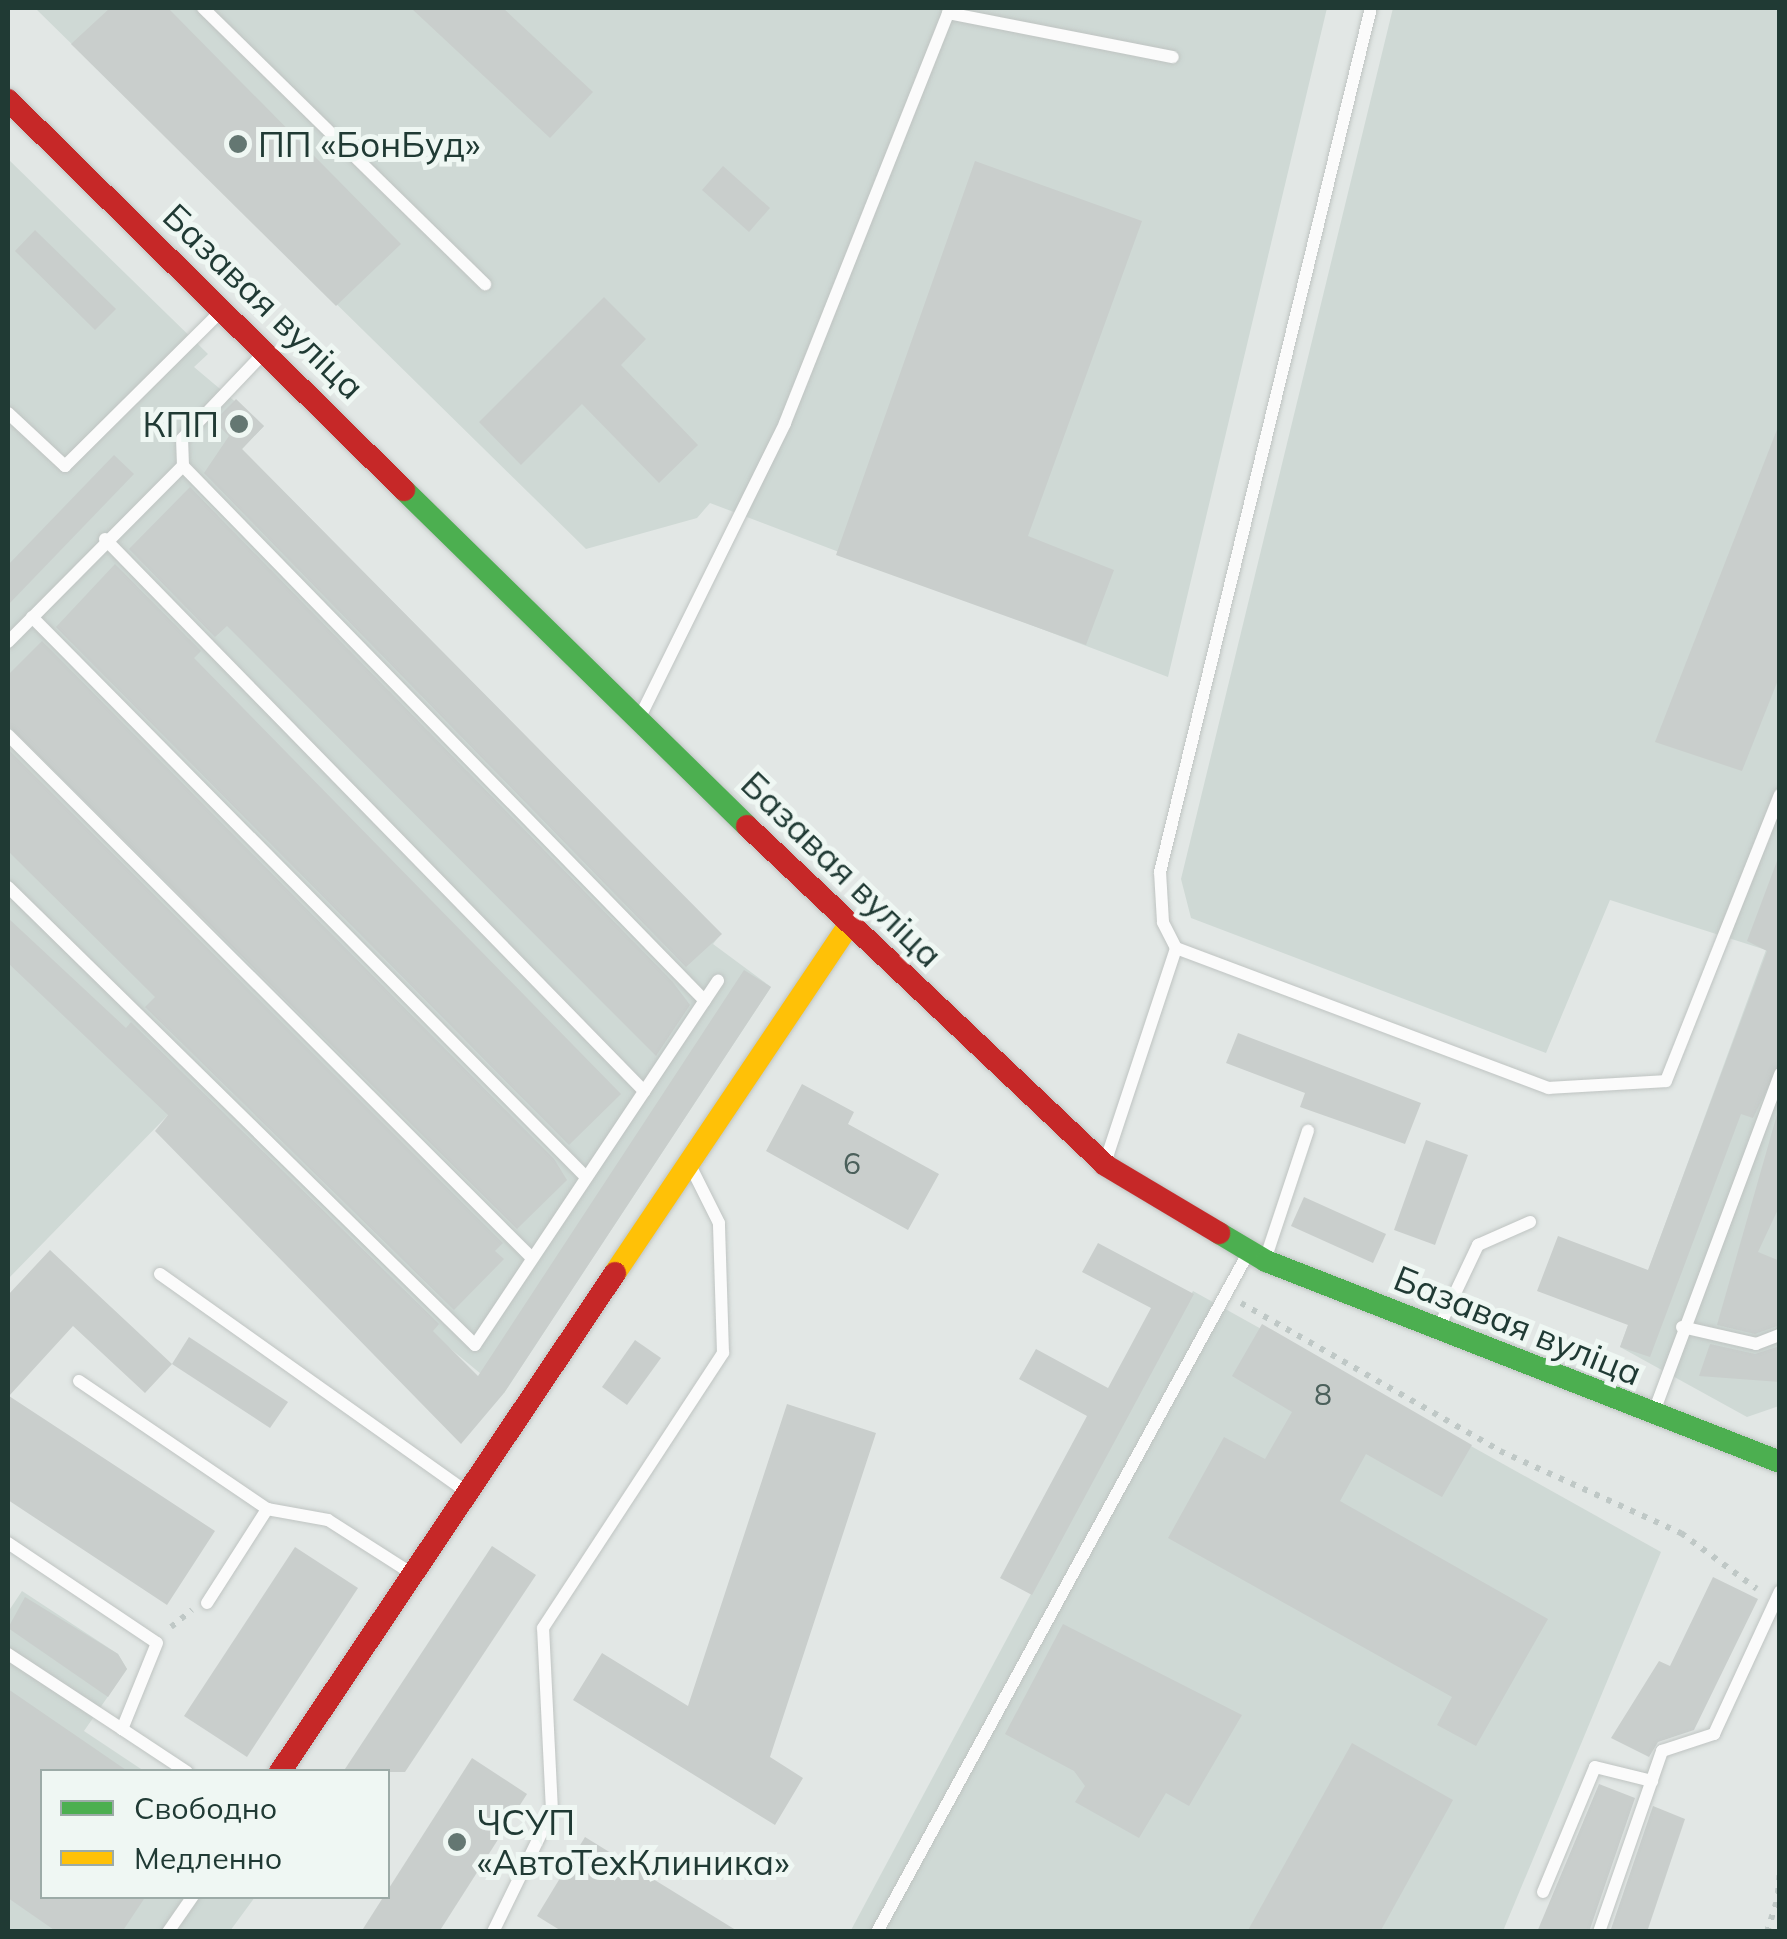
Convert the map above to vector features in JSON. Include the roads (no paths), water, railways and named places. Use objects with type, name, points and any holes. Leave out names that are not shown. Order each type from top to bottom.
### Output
[{"type":"street","name":"Базавая вуліца","points":[[8,100],[848,926],[1105,1165],[1257,1257],[1437,1332],[1780,1462]]},
{"type":"street","points":[[282,1769],[691,1167],[848,926]]},
{"type":"lane","points":[[203,8],[485,284]]},
{"type":"lane","points":[[1371,8],[1160,872],[1163,922],[1176,948],[1549,1088],[1666,1081],[1780,796]]},
{"type":"lane","points":[[639,719],[784,422],[948,13],[1173,57]]},
{"type":"lane","points":[[8,413],[64,466],[222,309]]},
{"type":"lane","points":[[266,350],[182,439],[183,466],[706,1001]]},
{"type":"lane","points":[[8,642],[105,539],[183,466]]},
{"type":"lane","points":[[105,539],[644,1091]]},
{"type":"lane","points":[[32,617],[586,1178]]},
{"type":"lane","points":[[8,735],[532,1258]]},
{"type":"lane","points":[[8,887],[475,1345],[718,981]]},
{"type":"lane","points":[[1105,1165],[1176,948]]},
{"type":"lane","points":[[1652,1416],[1682,1327],[1780,1074]]},
{"type":"lane","points":[[877,1932],[1228,1296],[1257,1257],[1308,1131]]},
{"type":"lane","points":[[493,1932],[552,1811],[543,1628],[723,1352],[719,1223],[691,1167]]},
{"type":"lane","points":[[1437,1332],[1478,1245],[1530,1222]]},
{"type":"lane","points":[[160,1274],[468,1494]]},
{"type":"lane","points":[[1682,1327],[1756,1344],[1780,1335]]},
{"type":"lane","points":[[78,1381],[267,1509],[328,1520],[413,1575]]},
{"type":"lane","points":[[207,1603],[267,1509]]},
{"type":"lane","points":[[8,1542],[157,1643],[122,1729]]},
{"type":"lane","points":[[1599,1932],[1662,1751],[1714,1734],[1778,1593]]},
{"type":"lane","points":[[8,1654],[182,1769]]},
{"type":"lane","points":[[1543,1892],[1595,1767],[1652,1780]]},
{"type":"lane","points":[[168,1932],[191,1899]]},
{"type":"place","name":"ПП «БонБуд»","points":[[238,144]]},
{"type":"place","name":"КПП","points":[[239,424]]},
{"type":"place","name":"ЧСУП «АвтоТехКлиника»","points":[[457,1842]]}]
